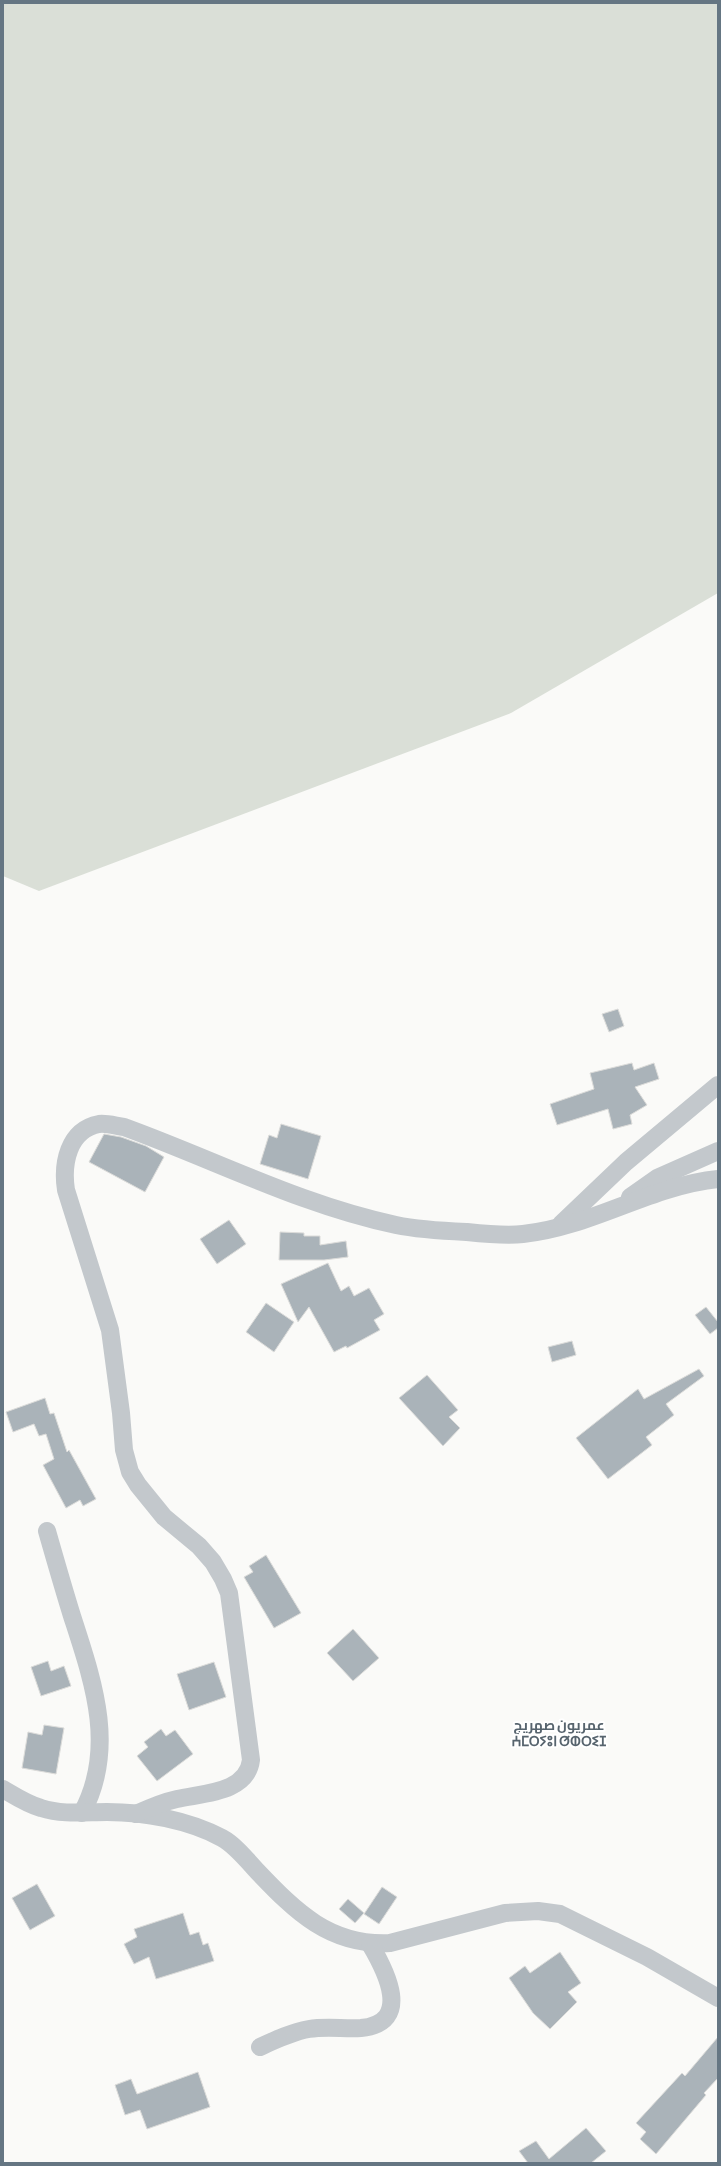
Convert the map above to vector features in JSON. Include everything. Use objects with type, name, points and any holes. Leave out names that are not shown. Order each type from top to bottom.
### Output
[{"type":"street","points":[[558,1228],[626,1162],[718,1085]]},
{"type":"street","points":[[136,1814],[155,1806],[216,1791],[236,1784],[246,1776],[251,1760],[234,1623],[229,1594],[224,1579],[213,1562],[199,1546],[164,1517],[138,1486],[130,1472],[124,1450],[110,1330],[66,1190],[63,1174],[64,1162],[73,1141],[85,1130],[99,1124],[124,1127],[302,1199],[350,1214],[398,1225],[436,1231],[499,1235],[524,1234],[558,1228],[667,1190],[718,1180]]},
{"type":"street","points":[[619,1207],[657,1178],[718,1151]]},
{"type":"street","points":[[47,1531],[87,1660],[99,1712],[99,1750],[94,1786],[82,1813]]},
{"type":"street","points":[[3,1789],[40,1808],[59,1812],[136,1814],[176,1821],[203,1829],[223,1838],[296,1909],[316,1926],[349,1939],[370,1944],[390,1943],[505,1913],[538,1911],[560,1914],[647,1957],[718,1998]]},
{"type":"street","points":[[260,2047],[308,2029],[361,2028],[375,2025],[382,2021],[391,2007],[392,1994],[383,1965],[370,1944]]},
{"type":"shaded area","points":[[3,3],[718,3],[718,593],[511,713],[39,891],[3,876]]},
{"type":"building","points":[[618,1009],[624,1026],[609,1032],[602,1014]]},
{"type":"building","points":[[632,1063],[634,1070],[654,1063],[659,1079],[635,1087],[647,1105],[630,1115],[632,1124],[613,1129],[608,1109],[557,1125],[550,1104],[594,1089],[590,1073]]},
{"type":"building","points":[[281,1124],[321,1136],[308,1179],[260,1164],[269,1135],[277,1138]]},
{"type":"building","points":[[104,1134],[121,1137],[146,1146],[164,1157],[145,1192],[89,1162]]},
{"type":"building","points":[[229,1220],[246,1244],[217,1264],[200,1239]]},
{"type":"building","points":[[280,1232],[304,1233],[304,1236],[320,1236],[320,1245],[346,1241],[348,1257],[324,1260],[279,1260]]},
{"type":"building","points":[[328,1263],[341,1291],[349,1286],[354,1296],[369,1288],[384,1314],[374,1320],[380,1330],[347,1348],[346,1346],[334,1352],[309,1307],[298,1322],[281,1284]]},
{"type":"building","points":[[266,1303],[294,1322],[274,1352],[246,1332]]},
{"type":"building","points":[[706,1307],[718,1322],[718,1328],[710,1334],[695,1315]]},
{"type":"building","points":[[572,1341],[576,1355],[552,1362],[548,1347]]},
{"type":"building","points":[[699,1369],[704,1376],[666,1404],[674,1415],[646,1437],[652,1445],[608,1479],[576,1438],[638,1389],[644,1399]]},
{"type":"building","points":[[427,1375],[458,1410],[449,1417],[460,1428],[443,1446],[399,1398]]},
{"type":"building","points":[[45,1398],[50,1414],[54,1413],[67,1452],[69,1450],[96,1499],[83,1506],[80,1500],[66,1508],[43,1465],[54,1459],[46,1434],[39,1436],[34,1424],[13,1432],[6,1412]]},
{"type":"building","points":[[266,1555],[301,1613],[274,1628],[244,1577],[253,1572],[249,1566]]},
{"type":"building","points":[[353,1629],[379,1658],[353,1681],[327,1653]]},
{"type":"building","points":[[48,1661],[51,1671],[64,1666],[71,1686],[41,1696],[31,1667]]},
{"type":"building","points":[[214,1662],[226,1697],[189,1710],[177,1674]]},
{"type":"building","points":[[44,1725],[64,1728],[56,1774],[22,1768],[28,1732],[42,1735]]},
{"type":"building","points":[[161,1729],[166,1736],[175,1730],[193,1754],[157,1781],[137,1756],[148,1747],[144,1742]]},
{"type":"building","points":[[37,1884],[55,1916],[30,1930],[12,1898]]},
{"type":"building","points":[[382,1887],[397,1897],[379,1924],[364,1914]]},
{"type":"building","points":[[348,1899],[364,1913],[355,1923],[339,1909]]},
{"type":"building","points":[[183,1913],[190,1935],[199,1932],[203,1945],[208,1943],[214,1961],[156,1979],[149,1957],[134,1964],[124,1944],[137,1937],[134,1929]]},
{"type":"building","points":[[560,1952],[581,1983],[568,1992],[577,2002],[550,2029],[533,2013],[509,1978],[525,1966],[530,1973]]},
{"type":"building","points":[[718,2037],[718,2078],[704,2093],[706,2095],[656,2154],[640,2139],[646,2132],[636,2123],[682,2073],[685,2076]]},
{"type":"building","points":[[198,2072],[210,2107],[147,2129],[140,2110],[125,2115],[115,2085],[131,2079],[137,2094]]},
{"type":"building","points":[[586,2128],[606,2151],[591,2163],[528,2163],[519,2151],[536,2141],[549,2159]]},
{"type":"district","name":"عمريون صهريج ⵄⵎⵔⵢⵓⵏ ⵚⵀⵔⵉⵊ","points":[[559,1734]]}]
